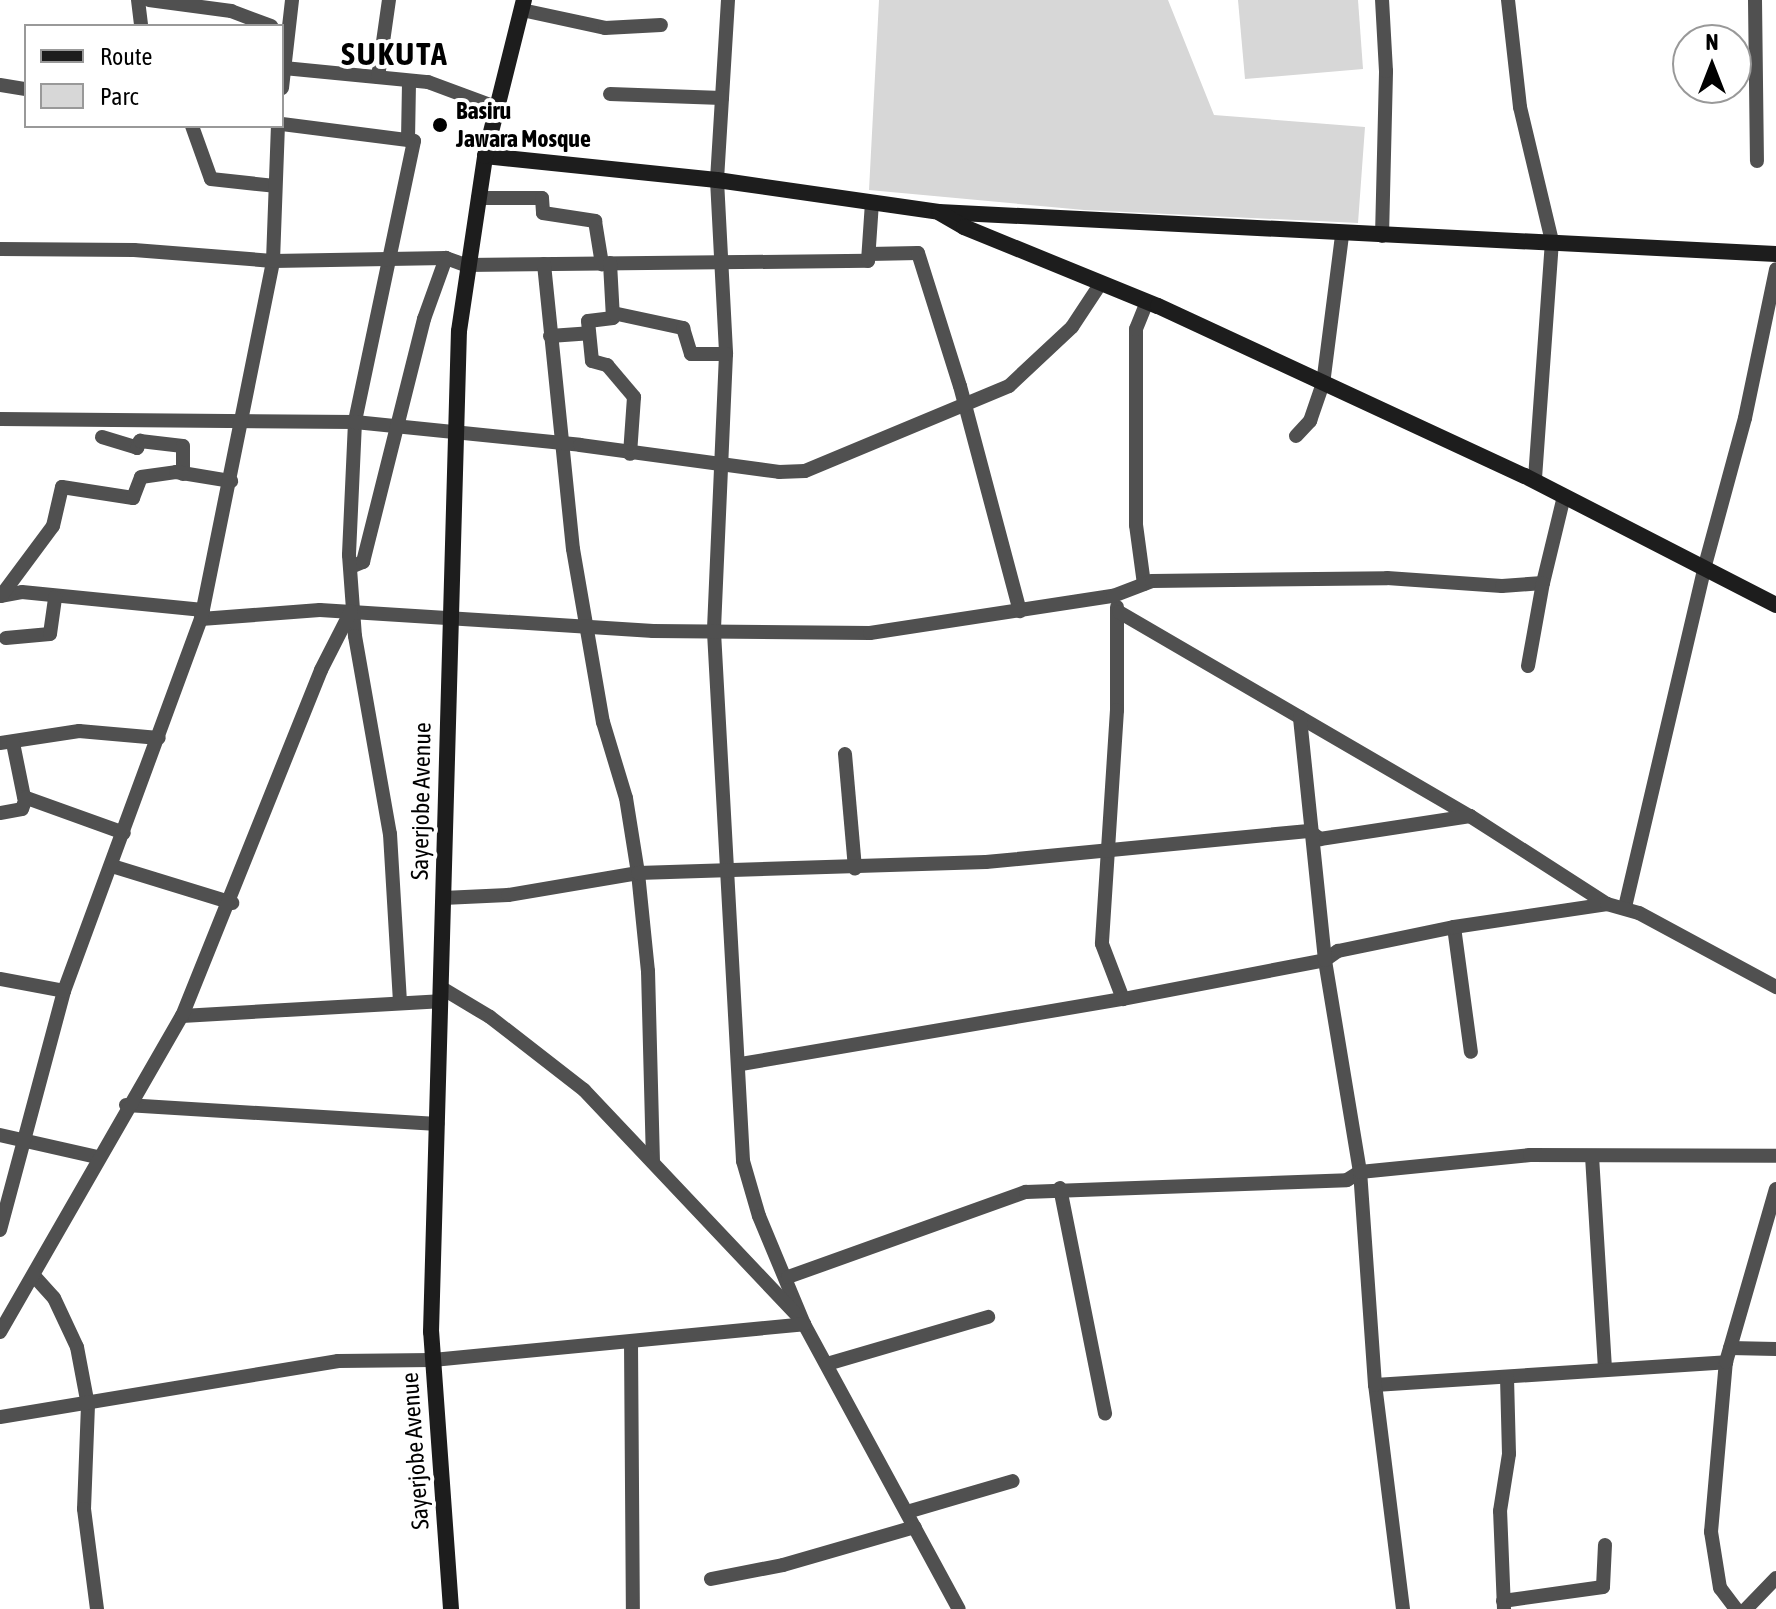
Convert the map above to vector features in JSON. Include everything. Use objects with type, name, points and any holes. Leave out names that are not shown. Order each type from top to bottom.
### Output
[{"type":"street","points":[[138,0],[141,24]]},
{"type":"street","points":[[149,0],[265,24]]},
{"type":"street","points":[[239,0],[242,17]]},
{"type":"street","points":[[292,0],[286,28],[284,68],[428,82],[498,108]]},
{"type":"street","points":[[378,77],[389,0]]},
{"type":"street","points":[[728,0],[717,180],[717,263],[726,354],[718,464],[714,632],[725,870],[741,1064],[743,1161],[759,1216],[788,1277],[804,1324],[959,1609]]},
{"type":"street","points":[[1382,0],[1386,71],[1382,236]]},
{"type":"street","points":[[1508,0],[1520,107],[1552,241],[1535,481]]},
{"type":"street","points":[[1755,0],[1757,161]]},
{"type":"street","points":[[523,5],[605,28],[661,25]]},
{"type":"street","name":"Sayerjobe Avenue","points":[[451,1609],[433,1360],[455,435],[465,265],[485,156],[523,5]]},
{"type":"street","points":[[408,140],[409,82]]},
{"type":"street","points":[[0,85],[24,89]]},
{"type":"street","points":[[610,94],[722,98]]},
{"type":"street","points":[[284,125],[414,141],[355,422],[349,555],[353,566],[351,611],[390,834],[400,1000]]},
{"type":"street","points":[[193,128],[211,179],[275,186]]},
{"type":"street","points":[[0,1230],[22,1138],[64,991],[202,614],[245,417],[273,261],[280,128]]},
{"type":"street","points":[[485,156],[717,180],[939,212],[1342,235],[1552,241],[1776,254]]},
{"type":"street","points":[[478,198],[542,198],[543,213],[595,221],[606,264],[613,318],[588,321],[592,361],[607,365],[634,397],[630,454]]},
{"type":"street","points":[[0,249],[134,250],[273,261],[446,258],[465,265],[868,261],[872,203]]},
{"type":"street","points":[[939,212],[964,227],[1147,302],[1535,481],[1776,605]]},
{"type":"street","points":[[1296,436],[1310,421],[1323,384],[1342,235]]},
{"type":"street","points":[[869,254],[918,253],[1020,611]]},
{"type":"street","points":[[353,566],[363,562],[397,426],[446,258]]},
{"type":"street","points":[[544,264],[559,444],[603,722],[626,798],[638,873],[648,971],[653,1160]]},
{"type":"street","points":[[1625,907],[1704,569],[1745,418],[1776,269]]},
{"type":"street","points":[[0,419],[245,417],[355,422],[718,464],[805,471],[964,408],[1024,374],[1072,327],[1101,283]]},
{"type":"street","points":[[1144,584],[1136,525],[1136,329],[1147,302]]},
{"type":"street","points":[[613,313],[683,328],[691,354],[726,354]]},
{"type":"street","points":[[550,336],[589,333]]},
{"type":"street","points":[[102,437],[137,448],[140,441],[183,446],[183,474]]},
{"type":"street","points":[[0,596],[53,526],[62,487],[133,498],[141,477],[183,474],[231,481]]},
{"type":"street","points":[[1528,666],[1543,583],[1564,496]]},
{"type":"street","points":[[0,596],[22,592],[202,614],[351,611],[449,622],[714,632],[870,633],[1113,596],[1144,584],[1387,578],[1543,583]]},
{"type":"street","points":[[1113,596],[1119,612],[1102,944],[1123,999]]},
{"type":"street","points":[[6,638],[50,634],[55,597]]},
{"type":"street","points":[[0,1332],[35,1277],[126,1105],[182,1016],[232,903],[321,670],[351,611]]},
{"type":"street","points":[[1119,612],[1470,816],[1607,904]]},
{"type":"street","points":[[1300,717],[1309,831],[1325,960],[1360,1172],[1375,1385],[1403,1609]]},
{"type":"street","points":[[0,813],[22,809],[26,798],[7,743],[79,731],[159,738]]},
{"type":"street","points":[[845,754],[855,869]]},
{"type":"street","points":[[26,798],[124,833]]},
{"type":"street","points":[[443,898],[508,895],[638,873],[855,869],[1309,831],[1320,839],[1470,816]]},
{"type":"street","points":[[112,866],[232,903]]},
{"type":"street","points":[[741,1064],[1123,999],[1325,960],[1338,951],[1454,927],[1607,904],[1625,907],[1776,987]]},
{"type":"street","points":[[1454,927],[1471,1052]]},
{"type":"street","points":[[0,979],[64,991]]},
{"type":"street","points":[[182,1016],[400,1000],[440,994],[541,1054],[653,1160],[804,1324]]},
{"type":"street","points":[[126,1105],[437,1124]]},
{"type":"street","points":[[0,1135],[97,1157]]},
{"type":"street","points":[[788,1277],[1026,1192],[1060,1188],[1347,1180],[1360,1172],[1530,1155],[1776,1156]]},
{"type":"street","points":[[1592,1156],[1605,1370]]},
{"type":"street","points":[[1060,1188],[1105,1414]]},
{"type":"street","points":[[1736,1609],[1720,1588],[1711,1532],[1728,1355],[1776,1189]]},
{"type":"street","points":[[35,1277],[54,1298],[77,1347],[88,1405],[84,1509],[97,1609]]},
{"type":"street","points":[[827,1364],[988,1317]]},
{"type":"street","points":[[0,1417],[88,1405],[338,1361],[433,1360],[804,1324]]},
{"type":"street","points":[[631,1342],[633,1609]]},
{"type":"street","points":[[1375,1385],[1605,1370],[1776,1349]]},
{"type":"street","points":[[1507,1377],[1509,1454],[1500,1511],[1504,1605],[1603,1587],[1605,1545]]},
{"type":"street","points":[[907,1512],[1013,1481]]},
{"type":"street","points":[[711,1579],[783,1565],[915,1527]]},
{"type":"street","points":[[1746,1609],[1776,1578]]},
{"type":"green space","points":[[879,0],[1168,0],[1214,115],[1365,127],[1358,223],[1084,210],[869,190]]},
{"type":"green space","points":[[1238,0],[1358,0],[1363,69],[1245,79]]},
{"type":"place","name":"Basiru Jawara Mosque","points":[[440,125]]},
{"type":"district","name":"SUKUTA","points":[[395,54]]}]
